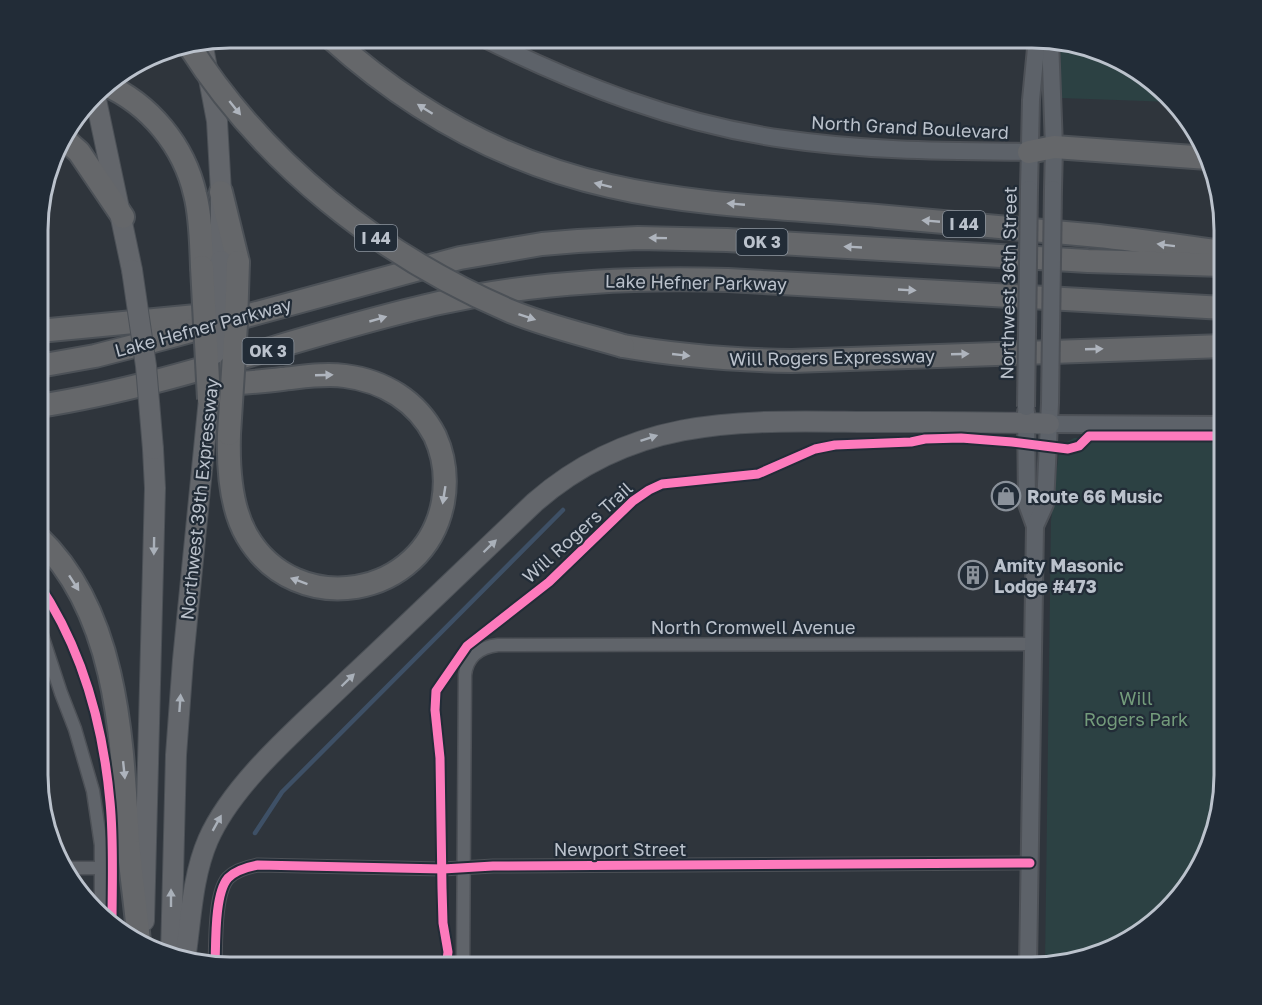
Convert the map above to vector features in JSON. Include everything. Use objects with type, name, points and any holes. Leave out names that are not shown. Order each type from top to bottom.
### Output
[{"type":"highway","name":"I 44","points":[[342,48],[364,68],[453,127],[490,146],[532,163],[611,187],[703,201],[1090,235],[1214,251]]},
{"type":"highway","points":[[204,50],[217,121],[221,192],[220,263],[209,399]]},
{"type":"highway","name":"Will Rogers Expressway","points":[[194,52],[224,94],[262,140],[311,188],[367,232],[447,282],[512,312],[623,346],[716,358],[792,361],[1214,346]]},
{"type":"highway","points":[[114,90],[144,108],[164,130],[181,156],[195,194],[201,231],[220,263],[229,434],[230,476],[242,527],[262,557],[287,577],[308,585],[330,589],[351,589],[373,584],[392,575],[424,546],[435,527],[442,507],[445,486],[444,464],[438,443],[428,424],[414,407],[402,397],[377,384],[344,375],[320,375],[266,381],[120,391]]},
{"type":"highway","name":"Northwest 39th Expressway","points":[[97,105],[123,217],[132,270],[146,366],[153,449],[155,488],[144,935]]},
{"type":"highway","points":[[70,144],[79,152],[123,217]]},
{"type":"highway","points":[[1029,152],[1054,147],[1198,157]]},
{"type":"highway","name":"Lake Hefner Parkway","points":[[48,364],[128,347],[460,258],[542,244],[638,238],[727,240],[1088,261],[1214,265]]},
{"type":"highway","name":"Lake Hefner Parkway","points":[[48,404],[120,391],[433,304],[504,291],[600,280],[728,279],[1214,307]]},
{"type":"highway","points":[[48,330],[262,310]]},
{"type":"highway","name":"Northwest 39th Expressway","points":[[171,947],[176,755],[209,399]]},
{"type":"highway","points":[[186,952],[196,878],[201,861],[217,823],[244,784],[337,691],[523,513],[565,479],[592,462],[644,440],[698,426],[1026,415],[1049,424]]},
{"type":"highway","points":[[48,548],[80,592],[94,621],[104,653],[116,707],[125,771],[129,844],[138,932]]},
{"type":"main road","name":"North Grand Boulevard","points":[[504,48],[548,69],[611,94],[688,119],[754,134],[860,148],[1029,152]]},
{"type":"main road","name":"Northwest 36th Street","points":[[1028,957],[1035,526],[1027,504],[1026,415],[1029,152],[1036,48]]},
{"type":"main road","name":"Northwest 36th Street","points":[[1035,526],[1045,504],[1050,403],[1054,147],[1050,49]]},
{"type":"main road","points":[[1049,424],[1214,425]]},
{"type":"street","name":"North Cromwell Avenue","points":[[464,867],[465,675],[468,662],[475,654],[488,646],[1034,645]]},
{"type":"street","points":[[48,655],[75,729],[93,791],[101,844],[101,903]]},
{"type":"street","name":"Newport Street","points":[[216,957],[222,890],[234,873],[258,865],[443,869],[1030,863]]},
{"type":"street","points":[[463,957],[464,867]]},
{"type":"street","points":[[74,868],[101,868]]},
{"type":"green space","points":[[1060,50],[1102,62],[1123,72],[1162,102],[1061,98]]},
{"type":"green space","name":"Will Rogers Park","points":[[1074,438],[1214,438],[1214,787],[1211,811],[1200,845],[1190,866],[1169,895],[1143,919],[1113,938],[1068,954],[1045,957],[1051,521],[1059,450]]},
{"type":"waterway","points":[[255,833],[282,792],[563,510]]},
{"type":"cycle path","name":"Will Rogers Trail","points":[[447,957],[443,923],[440,758],[435,710],[436,691],[467,646],[549,582],[633,501],[649,490],[662,484],[758,474],[815,449],[835,445],[961,438],[1068,449],[1079,446],[1089,436],[1214,436]]},
{"type":"cycle path","points":[[48,600],[78,660],[88,688],[102,744],[111,817],[112,913]]},
{"type":"cycle path","points":[[215,957],[218,907],[223,886],[235,873],[258,865],[443,869],[493,866],[1030,863]]},
{"type":"place","name":"Route 66 Music","points":[[1006,496]]},
{"type":"place","name":"Amity Masonic Lodge #473","points":[[973,575]]}]
